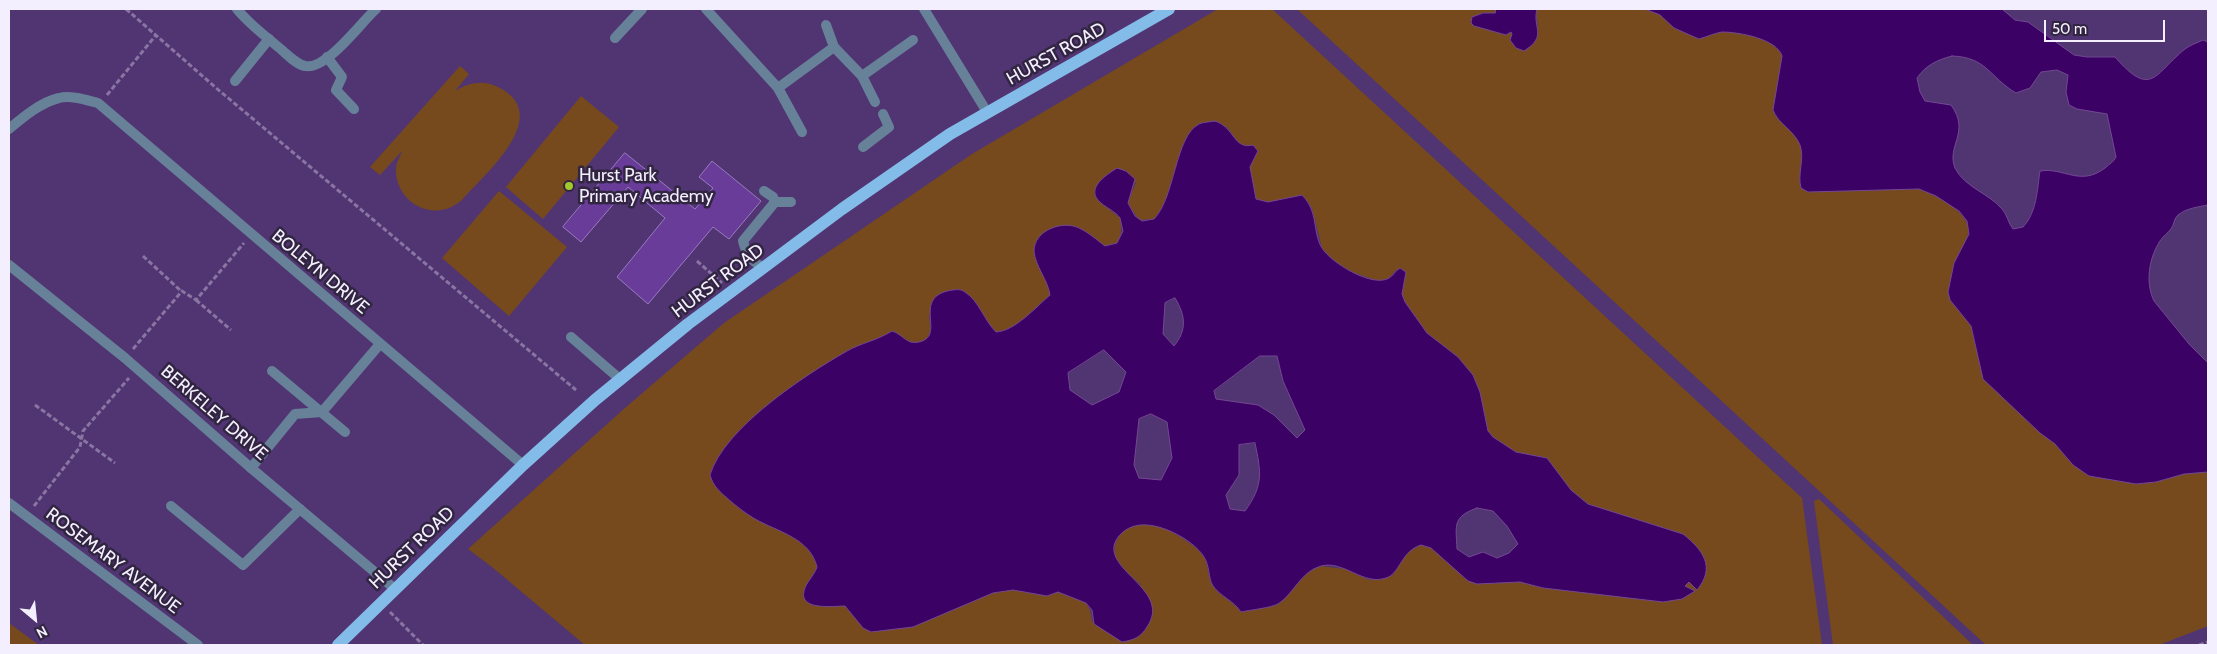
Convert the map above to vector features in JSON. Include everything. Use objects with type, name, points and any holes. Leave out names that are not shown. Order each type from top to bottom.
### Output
[{"type":"main road","name":"HURST ROAD","points":[[338,645],[523,465],[688,324],[842,209],[950,134],[1169,9]]},
{"type":"street","points":[[237,9],[244,18],[302,66],[309,67],[327,57],[355,32],[376,9]]},
{"type":"street","points":[[615,38],[642,9]]},
{"type":"street","points":[[706,9],[778,88],[802,132]]},
{"type":"street","points":[[924,9],[987,112]]},
{"type":"street","points":[[826,25],[834,48],[862,76],[875,102]]},
{"type":"street","points":[[235,81],[269,39]]},
{"type":"street","points":[[862,76],[914,40]]},
{"type":"street","points":[[778,88],[834,48]]},
{"type":"street","points":[[327,57],[342,77],[336,90],[354,109]]},
{"type":"street","points":[[9,129],[36,109],[59,98],[78,98],[100,105]]},
{"type":"street","name":"BOLEYN DRIVE","points":[[100,105],[250,235],[523,465]]},
{"type":"street","points":[[863,147],[889,128],[884,114]]},
{"type":"street","points":[[764,191],[772,197],[774,202]]},
{"type":"street","points":[[763,268],[752,260],[745,250],[743,241],[774,202]]},
{"type":"street","points":[[774,202],[791,202]]},
{"type":"street","name":"BERKELEY DRIVE","points":[[9,265],[126,358],[251,468],[395,589]]},
{"type":"street","points":[[571,337],[621,380]]},
{"type":"street","points":[[251,468],[295,414],[322,412],[380,344]]},
{"type":"street","points":[[272,371],[345,432]]},
{"type":"street","name":"ROSEMARY AVENUE","points":[[9,503],[198,645]]},
{"type":"street","points":[[171,506],[243,565],[300,509]]},
{"type":"path","points":[[126,9],[215,87],[576,390]]},
{"type":"path","points":[[100,105],[106,95],[156,35]]},
{"type":"path","points":[[196,300],[250,235]]},
{"type":"path","points":[[143,256],[182,291],[196,300],[231,330]]},
{"type":"path","points":[[697,262],[725,285]]},
{"type":"path","points":[[126,358],[182,291]]},
{"type":"path","points":[[26,516],[80,447],[83,431],[137,368]]},
{"type":"path","points":[[35,405],[115,463]]},
{"type":"path","points":[[381,603],[423,645]]},
{"type":"path","points":[[2199,645],[2208,642]]},
{"type":"shaded area","points":[[1218,9],[1272,9],[1802,498],[1822,645],[585,645],[468,549],[625,408],[724,323],[972,154]],"holes":[[[1227,127],[1241,146],[1245,147],[1256,199],[1268,202],[1302,195],[1312,208],[1322,248],[1335,262],[1349,271],[1378,281],[1389,278],[1396,270],[1406,272],[1402,294],[1405,302],[1427,333],[1458,357],[1480,392],[1488,431],[1493,437],[1516,452],[1547,458],[1571,490],[1588,504],[1683,534],[1697,589],[1689,582],[1685,586],[1694,592],[1682,599],[1543,588],[1520,582],[1477,584],[1468,581],[1431,548],[1421,545],[1408,552],[1393,575],[1369,580],[1345,569],[1320,566],[1306,574],[1278,604],[1241,612],[1213,586],[1204,557],[1196,548],[1179,536],[1158,526],[1148,524],[1128,528],[1120,535],[1115,547],[1119,563],[1141,585],[1092,622],[1089,608],[1082,600],[1058,592],[1047,596],[1013,590],[993,593],[863,628],[845,606],[813,606],[804,590],[817,567],[813,556],[797,539],[742,511],[846,351],[892,331],[908,342],[920,342],[929,335],[929,315],[991,326],[996,332],[1011,327],[1025,318],[1050,295],[1049,289],[1079,227],[1102,245],[1111,247],[1115,246],[1118,242],[1121,233],[1120,218],[1100,202],[1136,182],[1128,203],[1139,220],[1154,219],[1165,204],[1181,152]]]},
{"type":"shaded area","points":[[1297,9],[1496,9],[1495,13],[1483,13],[1472,17],[1471,23],[1511,32],[1512,34],[1538,26],[1537,9],[1645,9],[1660,15],[1674,28],[1699,39],[1722,32],[1729,32],[1756,37],[1773,45],[1782,56],[1773,110],[1778,119],[1794,135],[1800,145],[1802,156],[1801,188],[1808,192],[1919,189],[1953,207],[1966,221],[1967,237],[1954,265],[1950,300],[1971,326],[1983,379],[2040,433],[2055,444],[2073,465],[2089,476],[2136,484],[2156,482],[2184,474],[2208,472],[2208,626],[2159,645],[1986,645]]},
{"type":"shaded area","points":[[1496,9],[1537,9],[1538,32],[1531,46],[1524,51],[1516,48],[1510,40],[1511,32],[1506,35],[1474,26],[1471,23],[1472,17],[1483,13],[1495,13]]},
{"type":"shaded area","points":[[1645,9],[2002,9],[2015,20],[2028,22],[2074,55],[2115,57],[2127,70],[2145,80],[2159,74],[2187,48],[2203,40],[2208,42],[2208,205],[2189,209],[2177,216],[2171,229],[2161,239],[2156,248],[2151,262],[2149,278],[2154,301],[2189,344],[2208,363],[2208,472],[2184,474],[2156,482],[2136,484],[2089,476],[2073,465],[2055,444],[2040,433],[1983,379],[1971,326],[1950,300],[1948,292],[1954,263],[1969,234],[1967,221],[1959,211],[1936,196],[1919,189],[1808,192],[1801,188],[1802,156],[1800,145],[1794,135],[1778,119],[1773,110],[1782,56],[1779,50],[1765,41],[1738,33],[1722,32],[1699,39],[1674,28],[1660,15]],"holes":[[[1952,56],[1964,57],[1981,64],[2016,93],[2030,88],[2041,72],[2057,70],[2068,75],[2066,92],[2069,105],[2077,109],[2107,114],[2116,157],[2113,162],[2088,176],[2040,171],[2036,200],[2031,215],[2023,227],[2013,229],[2002,209],[1964,180],[1955,168],[1953,153],[1959,131],[1959,123],[1951,105],[1925,101],[1920,92],[1917,78],[1928,66]]]},
{"type":"shaded area","points":[[460,66],[469,74],[455,91],[476,83],[487,83],[498,87],[514,99],[520,113],[518,128],[499,160],[462,200],[444,209],[424,209],[409,200],[399,186],[396,167],[402,151],[380,175],[370,167]]},
{"type":"shaded area","points":[[581,96],[619,127],[543,219],[506,187]]},
{"type":"shaded area","points":[[1215,121],[1227,128],[1241,144],[1246,146],[1253,145],[1258,151],[1250,167],[1256,199],[1268,202],[1302,195],[1311,208],[1322,248],[1343,267],[1373,280],[1389,278],[1400,268],[1406,272],[1402,294],[1405,302],[1427,333],[1458,357],[1473,375],[1480,392],[1488,431],[1493,437],[1516,452],[1547,458],[1571,490],[1588,504],[1683,534],[1696,546],[1705,559],[1706,574],[1697,590],[1689,582],[1685,586],[1695,591],[1682,599],[1663,602],[1543,588],[1520,582],[1477,584],[1468,581],[1431,548],[1421,545],[1409,552],[1395,572],[1386,578],[1378,580],[1369,579],[1338,566],[1321,566],[1308,573],[1278,604],[1241,612],[1213,586],[1206,561],[1199,550],[1173,532],[1163,528],[1144,525],[1135,526],[1125,531],[1119,536],[1114,546],[1115,556],[1121,565],[1146,593],[1151,603],[1152,615],[1147,627],[1140,636],[1122,642],[1094,624],[1092,610],[1086,603],[1058,592],[1047,596],[1013,590],[993,593],[913,627],[871,632],[863,628],[845,606],[826,607],[812,605],[807,602],[804,597],[804,591],[817,567],[808,549],[792,537],[744,512],[722,493],[713,482],[710,475],[718,457],[731,439],[748,421],[789,388],[852,348],[892,331],[915,343],[926,339],[931,328],[931,304],[939,294],[956,290],[965,292],[978,305],[996,332],[1003,331],[1018,323],[1050,295],[1035,257],[1035,244],[1039,237],[1050,229],[1065,225],[1082,230],[1105,246],[1117,243],[1123,231],[1120,218],[1096,198],[1095,193],[1098,183],[1117,168],[1126,171],[1135,179],[1128,203],[1135,216],[1142,221],[1154,219],[1167,197],[1180,154],[1191,131],[1199,124]],"holes":[[[1175,298],[1183,317],[1183,329],[1174,346],[1163,334],[1165,303]],[[1104,350],[1126,372],[1119,392],[1092,405],[1070,390],[1068,373]],[[1260,356],[1277,356],[1283,381],[1305,430],[1297,438],[1274,415],[1258,405],[1216,399],[1214,391]],[[1151,414],[1167,422],[1172,458],[1161,480],[1139,478],[1134,465],[1139,419]],[[1255,443],[1259,462],[1258,486],[1245,511],[1230,509],[1226,495],[1239,475],[1239,445]],[[1477,508],[1493,511],[1507,526],[1518,544],[1509,553],[1497,558],[1483,552],[1469,557],[1457,549],[1456,528],[1459,519]]]},
{"type":"shaded area","points":[[499,191],[567,247],[509,316],[442,258]]},
{"type":"shaded area","points":[[1819,499],[1973,645],[1833,645],[1814,501]]},
{"type":"shaded area","points":[[9,623],[39,645],[9,645]]},
{"type":"building","points":[[625,153],[695,209],[713,188],[699,177],[712,161],[761,201],[729,239],[713,227],[648,304],[617,277],[665,218],[628,187],[581,242],[563,227]]},
{"type":"place","name":"Hurst Park Primary Academy","points":[[569,186]]}]
